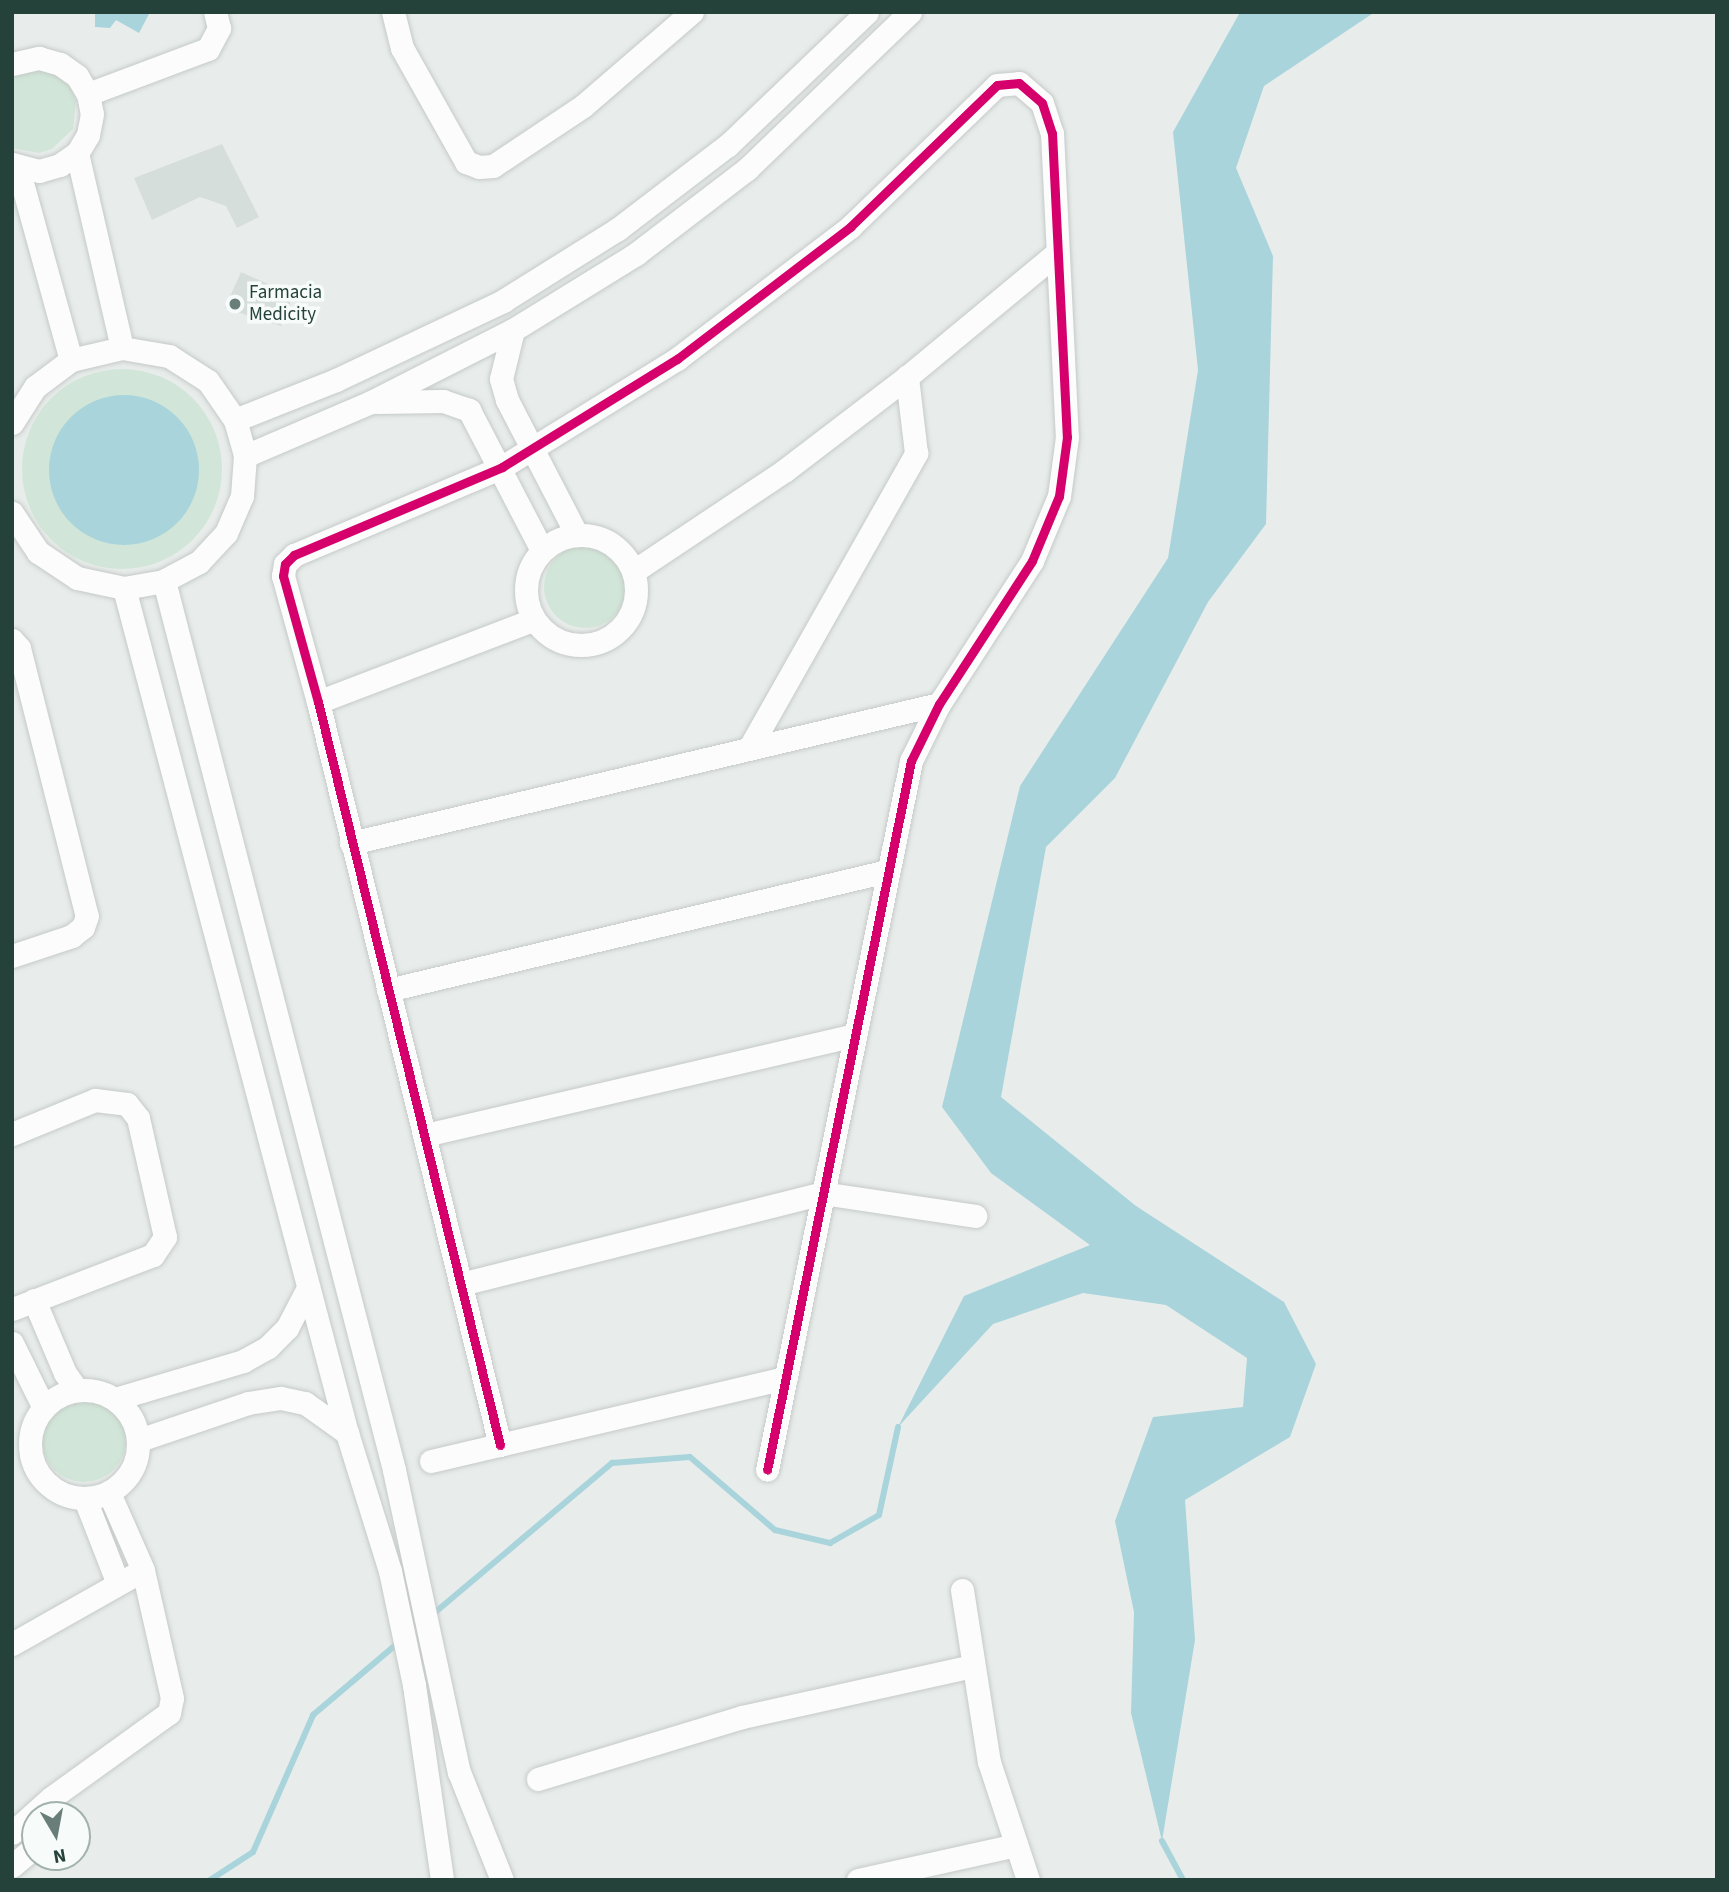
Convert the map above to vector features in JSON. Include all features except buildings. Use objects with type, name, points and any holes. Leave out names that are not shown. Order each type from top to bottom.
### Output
[{"type":"street","points":[[88,94],[208,49],[219,28],[215,12]]},
{"type":"street","points":[[393,12],[402,48],[466,162],[493,166],[583,106],[692,12]]},
{"type":"street","points":[[235,420],[336,380],[503,301],[618,229],[727,145],[867,12]]},
{"type":"street","points":[[245,456],[371,402],[513,330],[636,254],[747,169],[910,12]]},
{"type":"street","points":[[12,64],[39,58],[60,64],[77,76],[88,94],[92,114],[88,135],[77,153],[60,166],[39,171],[15,166],[71,360]]},
{"type":"street","points":[[500,1445],[318,702],[283,576],[285,564],[294,555],[502,467],[677,359],[850,228],[997,85],[1019,83],[1042,103],[1052,133],[1066,438],[1059,496],[1032,561],[939,704],[911,761],[767,1470]]},
{"type":"street","points":[[77,153],[122,348]]},
{"type":"street","points":[[634,571],[784,471],[907,377],[1057,253]]},
{"type":"street","points":[[513,330],[501,379],[533,450],[577,535]]},
{"type":"street","points":[[12,423],[35,387],[71,360],[122,348],[169,356],[208,381],[235,420],[245,456],[242,496],[226,533],[199,562],[164,581],[124,588],[77,578],[38,552],[12,513]]},
{"type":"street","points":[[750,747],[916,453],[907,377]]},
{"type":"street","points":[[371,402],[458,403],[469,410],[502,467],[542,550]]},
{"type":"street","points":[[577,535],[611,543],[634,571],[634,607],[613,636],[597,644],[561,642],[533,620],[525,583],[542,550],[577,535]]},
{"type":"street","points":[[164,581],[394,1470],[459,1772],[497,1876]]},
{"type":"street","points":[[124,588],[347,1433],[390,1571],[415,1685],[442,1880]]},
{"type":"street","points":[[318,702],[533,620]]},
{"type":"street","points":[[12,640],[19,648],[87,916],[83,927],[72,936],[12,956]]},
{"type":"street","points":[[351,843],[939,704]]},
{"type":"street","points":[[388,990],[887,871]]},
{"type":"street","points":[[425,1135],[854,1035]]},
{"type":"street","points":[[12,1134],[95,1100],[111,1098],[127,1104],[138,1118],[165,1237],[153,1255],[12,1309]]},
{"type":"street","points":[[461,1284],[822,1194],[975,1216]]},
{"type":"street","points":[[115,1399],[243,1361],[268,1348],[287,1328],[308,1288]]},
{"type":"street","points":[[34,1300],[65,1373],[77,1390]]},
{"type":"street","points":[[12,1343],[44,1408]]},
{"type":"street","points":[[431,1461],[784,1378]]},
{"type":"street","points":[[77,1390],[97,1391],[115,1399],[135,1424],[139,1440],[132,1471],[109,1493],[85,1499],[65,1496],[47,1485],[35,1469],[29,1450],[31,1429],[44,1408],[77,1390]]},
{"type":"street","points":[[139,1440],[248,1403],[281,1398],[304,1403],[347,1433]]},
{"type":"street","points":[[59,1801],[169,1713],[172,1698],[143,1570],[109,1493]]},
{"type":"street","points":[[85,1499],[117,1581]]},
{"type":"street","points":[[12,1644],[117,1581],[143,1570]]},
{"type":"street","points":[[962,1590],[989,1762],[1028,1880]]},
{"type":"street","points":[[538,1779],[742,1717],[972,1666]]},
{"type":"street","points":[[858,1880],[1016,1844]]},
{"type":"shaded area","points":[[222,144],[259,217],[237,228],[226,206],[200,197],[152,220],[134,178]]},
{"type":"shaded area","points":[[241,272],[293,295],[281,326],[225,308]]},
{"type":"green space","points":[[20,69],[48,69],[71,87],[76,101],[73,129],[52,149],[39,153],[12,148],[12,73]]},
{"type":"green space","points":[[122,369],[160,377],[193,398],[214,431],[222,469],[214,507],[193,540],[160,561],[122,569],[84,561],[51,540],[30,507],[22,469],[30,431],[51,398],[84,377]]},
{"type":"green space","points":[[585,546],[601,549],[614,558],[623,571],[626,587],[623,603],[614,616],[601,625],[585,628],[569,625],[556,616],[547,603],[544,587],[547,571],[556,558],[569,549]]},
{"type":"green space","points":[[76,1398],[92,1398],[108,1405],[119,1416],[126,1432],[123,1456],[114,1470],[92,1482],[76,1482],[60,1475],[49,1464],[42,1448],[42,1432],[49,1416],[60,1405]]},
{"type":"water","points":[[95,12],[150,12],[139,33],[116,20],[110,28],[95,27]]},
{"type":"water","points":[[1375,12],[1264,86],[1236,168],[1273,256],[1266,524],[1208,602],[1115,778],[1046,847],[1001,1097],[1136,1206],[1284,1302],[1316,1364],[1290,1437],[1185,1500],[1195,1640],[1162,1841],[1131,1713],[1134,1612],[1115,1521],[1153,1417],[1243,1407],[1247,1358],[1166,1305],[1083,1293],[993,1324],[898,1427],[964,1296],[1090,1245],[991,1173],[942,1107],[1020,786],[1168,558],[1198,370],[1173,132],[1239,14]]},
{"type":"water","points":[[124,395],[153,401],[177,417],[193,441],[199,470],[193,499],[177,523],[153,539],[124,545],[95,539],[71,523],[55,499],[49,470],[55,441],[71,417],[95,401]]},
{"type":"waterway","points":[[432,1615],[612,1463],[690,1457],[775,1530],[830,1543],[879,1515],[898,1427]]},
{"type":"waterway","points":[[210,1880],[253,1852],[313,1715],[399,1642]]},
{"type":"waterway","points":[[1162,1841],[1183,1880]]},
{"type":"cycle path","points":[[500,1445],[318,702],[283,576],[285,564],[294,555],[502,467],[677,359],[850,227],[997,85],[1019,83],[1042,103],[1052,133],[1067,437],[1059,496],[1032,561],[939,704],[911,761],[767,1470]]},
{"type":"place","name":"Farmacia Medicity","points":[[235,304]]}]
